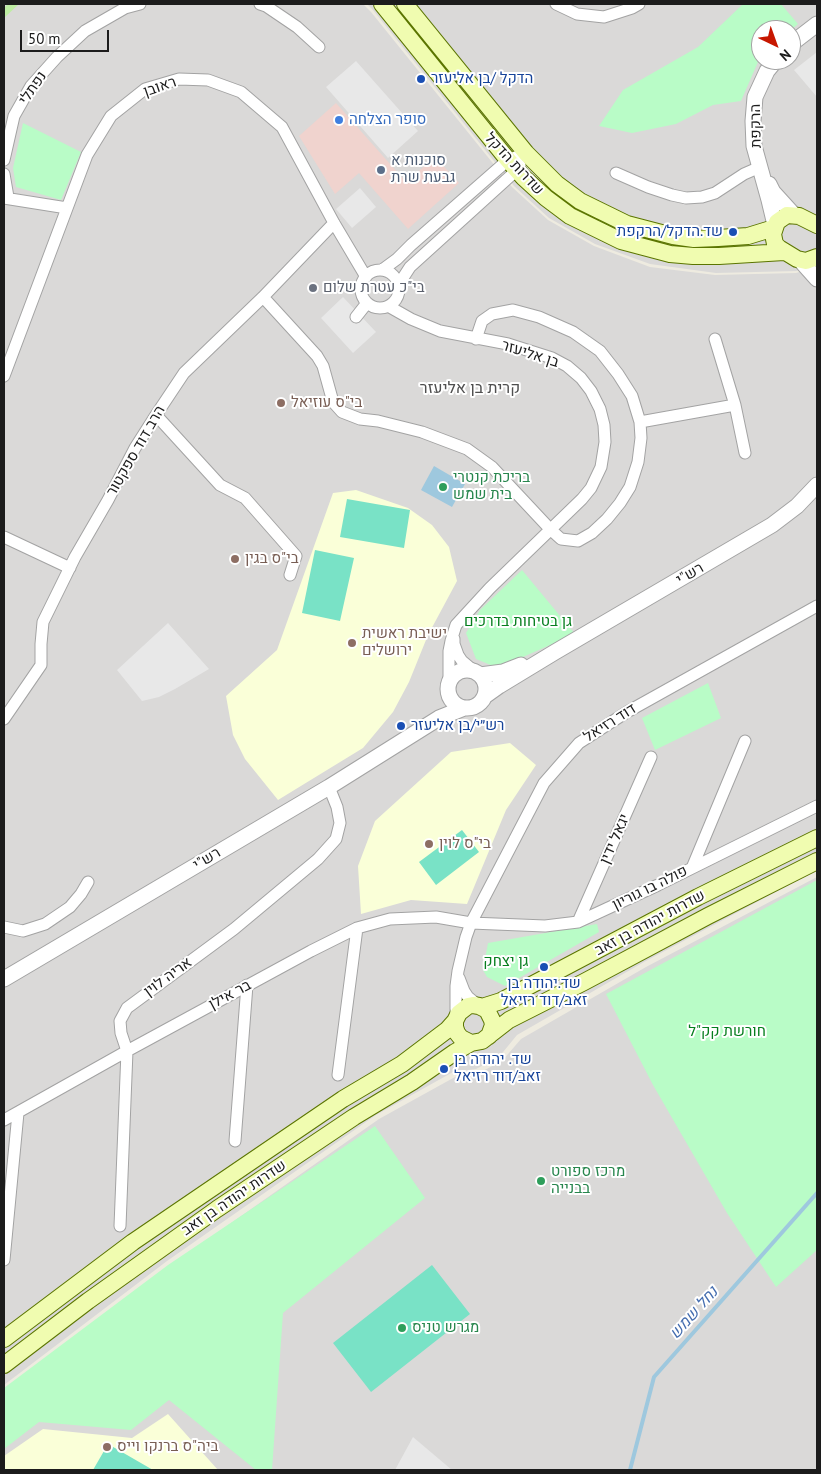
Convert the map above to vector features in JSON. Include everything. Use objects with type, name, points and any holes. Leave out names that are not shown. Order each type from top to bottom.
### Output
[{"type":"main road","name":"שדרות הדקל","points":[[382,4],[512,165],[546,198],[570,216],[621,241],[670,254],[693,256],[784,252]]},
{"type":"main road","name":"שדרות הדקל","points":[[404,4],[526,153],[557,184],[580,202],[627,224],[674,236],[694,238],[748,236],[774,227],[781,218],[793,214]]},
{"type":"main road","points":[[793,214],[817,224]]},
{"type":"main road","points":[[774,227],[773,238],[775,244],[784,252],[800,260],[810,261],[817,257]]},
{"type":"main road","name":"שדרות יהודה בן זאב","points":[[481,1006],[501,1001],[817,838]]},
{"type":"main road","name":"שדרות יהודה בן זאב","points":[[489,1036],[509,1020],[817,861]]},
{"type":"main road","points":[[468,1006],[481,1006],[487,1010],[493,1025],[489,1036],[482,1041],[471,1043],[461,1038],[457,1033],[456,1020],[463,1009],[468,1006]]},
{"type":"main road","name":"שדרות יהודה בן זאב","points":[[4,1339],[141,1236],[343,1099],[402,1064],[447,1030],[456,1020]]},
{"type":"main road","name":"שדרות יהודה בן זאב","points":[[4,1366],[88,1301],[217,1209],[354,1117],[471,1043]]},
{"type":"street","name":"נפתלי","points":[[4,160],[14,116],[31,86],[57,57],[85,31],[125,8],[140,4]]},
{"type":"street","points":[[260,4],[297,27],[319,47]]},
{"type":"street","points":[[392,17],[404,4]]},
{"type":"street","points":[[556,4],[577,14],[604,18],[639,4]]},
{"type":"street","points":[[801,36],[817,24]]},
{"type":"street","name":"הרקפת","points":[[768,70],[755,97],[753,121],[754,146],[774,227]]},
{"type":"street","name":"ראובן","points":[[4,376],[87,155],[112,116],[145,89],[179,79],[208,80],[241,92],[282,127],[334,223],[366,277]]},
{"type":"street","points":[[382,270],[392,274],[398,284],[398,293],[388,306],[378,307],[368,303],[364,298],[361,287],[362,282],[370,272],[382,270],[397,260],[411,245],[526,153]]},
{"type":"street","points":[[398,284],[410,267],[512,165]]},
{"type":"street","points":[[616,173],[672,195],[686,198],[702,198],[715,193],[744,174],[760,167]]},
{"type":"street","name":"הרקפת","points":[[760,167],[773,192],[793,214]]},
{"type":"street","points":[[4,174],[6,198],[67,208]]},
{"type":"street","name":"הרב דוד ספקטור","points":[[4,719],[41,666],[43,622],[70,568],[135,448],[184,372],[263,296],[334,223]]},
{"type":"street","points":[[800,260],[817,279]]},
{"type":"street","points":[[263,296],[317,356],[323,366],[333,402],[342,412],[360,419],[378,421],[422,432],[467,449],[492,467],[550,529],[562,539],[578,541],[592,533],[607,519],[630,487],[638,462],[641,438],[640,422],[632,396],[600,351],[573,332],[539,317],[513,310],[492,314],[482,321],[476,339]]},
{"type":"street","points":[[356,317],[368,303]]},
{"type":"street","name":"בן אליעזר","points":[[388,306],[440,332],[508,344],[552,358],[567,366],[591,390],[600,408],[606,434],[601,467],[597,478],[582,499],[490,588],[456,625],[449,651],[449,687]]},
{"type":"street","points":[[714,340],[735,405],[745,453]]},
{"type":"street","points":[[640,422],[735,405]]},
{"type":"street","points":[[156,415],[220,486],[245,498],[296,556],[290,575]]},
{"type":"street","name":"רש\"י","points":[[485,696],[555,652],[772,525],[797,506],[817,485]]},
{"type":"street","points":[[4,537],[70,568]]},
{"type":"street","name":"דוד רזיאל","points":[[456,1020],[458,971],[471,923],[544,783],[579,743],[627,712],[817,606]]},
{"type":"street","points":[[456,625],[454,644],[458,655],[462,661],[478,673],[486,685],[485,696],[479,705],[469,708],[458,706],[450,697],[449,687],[457,673],[462,671],[478,673]]},
{"type":"street","name":"רש\"י","points":[[478,673],[491,675],[503,672],[555,652]]},
{"type":"street","name":"רש\"י","points":[[408,736],[437,707],[449,687]]},
{"type":"street","name":"רש\"י","points":[[4,979],[328,787],[408,736],[439,718],[464,708]]},
{"type":"street","points":[[692,868],[746,741]]},
{"type":"street","name":"יגאל ידין","points":[[578,922],[651,757]]},
{"type":"street","name":"אריה לוין","points":[[120,1226],[127,1051],[121,1033],[120,1021],[126,1008],[241,923],[318,859],[336,839],[340,822],[337,807],[328,787]]},
{"type":"street","name":"פולה בו גוריון","points":[[471,923],[545,926],[578,922],[817,806]]},
{"type":"street","points":[[4,926],[23,931],[45,924],[70,907],[88,882]]},
{"type":"street","name":"בר אילן","points":[[4,1120],[247,985],[357,928],[390,919],[436,917],[471,923]]},
{"type":"street","points":[[338,1075],[357,928]]},
{"type":"street","points":[[458,971],[464,991],[468,997],[481,1006]]},
{"type":"street","points":[[235,1141],[247,985]]},
{"type":"street","points":[[4,1260],[18,1113]]},
{"type":"shaded area","points":[[4,4],[363,4],[512,187],[548,220],[594,246],[650,267],[715,275],[796,273],[817,267],[817,870],[644,962],[517,1035],[499,1057],[476,1069],[453,1072],[376,1115],[167,1261],[4,1385]]},
{"type":"shaded area","points":[[367,4],[817,4],[817,265],[796,271],[716,273],[650,264],[595,244],[549,218],[514,186]]},
{"type":"shaded area","points":[[817,52],[817,97],[794,70],[801,70],[801,65]]},
{"type":"shaded area","points":[[356,61],[418,131],[388,158],[326,87]]},
{"type":"shaded area","points":[[336,103],[406,182],[435,157],[459,183],[408,229],[359,173],[335,194],[299,136]]},
{"type":"shaded area","points":[[360,188],[376,207],[352,228],[336,209]]},
{"type":"shaded area","points":[[343,297],[376,332],[353,353],[321,318]]},
{"type":"shaded area","name":"ישיבת ראשית ירושלים","points":[[356,490],[408,508],[432,525],[449,547],[457,581],[428,635],[409,682],[393,712],[363,748],[278,800],[245,759],[233,735],[226,696],[277,650],[333,493]]},
{"type":"shaded area","points":[[168,623],[209,669],[159,697],[142,701],[117,670]]},
{"type":"shaded area","name":"בי\"ס לוין","points":[[510,743],[536,765],[506,810],[467,904],[411,900],[361,914],[358,866],[375,821],[451,752]]},
{"type":"shaded area","points":[[817,877],[817,1470],[4,1470],[4,1392],[170,1266],[379,1119],[455,1077],[477,1074],[502,1061],[521,1039],[646,967]]},
{"type":"shaded area","name":"ביה\"ס ברנקו וייס","points":[[168,1414],[218,1470],[4,1470],[4,1456],[43,1429],[132,1438]]},
{"type":"shaded area","points":[[413,1437],[452,1470],[395,1470]]},
{"type":"green space","points":[[8,4],[19,4],[4,18],[4,8]]},
{"type":"green space","points":[[743,4],[781,4],[795,20],[751,20],[751,70],[754,70],[741,101],[713,105],[676,124],[632,133],[599,126],[623,90],[698,47]]},
{"type":"green space","points":[[23,123],[81,152],[61,200],[16,187],[13,168]]},
{"type":"green space","points":[[347,499],[410,510],[404,548],[340,537]]},
{"type":"green space","points":[[315,550],[354,558],[340,621],[302,613]]},
{"type":"green space","name":"גן בטיחות בדרכים","points":[[522,570],[575,634],[498,668],[476,659],[466,633],[480,610]]},
{"type":"green space","points":[[708,683],[721,718],[655,750],[642,718]]},
{"type":"green space","points":[[462,830],[479,852],[436,885],[419,862]]},
{"type":"green space","name":"חורשת קק\"ל","points":[[817,880],[817,1250],[776,1287],[727,1213],[653,1085],[606,994]]},
{"type":"green space","name":"גן יצחק","points":[[597,924],[599,932],[505,986],[487,977],[483,970],[488,943]]},
{"type":"green space","points":[[375,1126],[425,1198],[283,1313],[272,1470],[256,1470],[169,1400],[131,1430],[39,1422],[4,1449],[4,1388],[168,1265]]},
{"type":"green space","name":"מגרש טניס","points":[[432,1265],[470,1314],[371,1392],[333,1343]]},
{"type":"green space","points":[[108,1444],[153,1470],[93,1470]]},
{"type":"water","name":"בריכת קנטרי בית שמש","points":[[434,466],[465,484],[452,507],[421,490]]},
{"type":"waterway","name":"נחל שמש","points":[[630,1470],[654,1377],[817,1193]]},
{"type":"place","name":"הדקל /בן אליעזר","points":[[421,79]]},
{"type":"place","name":"סופר הצלחה","points":[[339,120]]},
{"type":"place","name":"סוכנות א גבעת שרת","points":[[381,170]]},
{"type":"place","name":"שד.הדקל/הרקפת","points":[[733,232]]},
{"type":"place","name":"בי\"כ עטרת שלום","points":[[313,288]]},
{"type":"place","name":"בי\"ס עוזיאל","points":[[281,403]]},
{"type":"place","name":"בריכת קנטרי בית שמש","points":[[443,487]]},
{"type":"place","name":"בי\"ס בגין","points":[[235,559]]},
{"type":"place","name":"ישיבת ראשית ירושלים","points":[[352,643]]},
{"type":"place","name":"רש״י/בן אליעזר","points":[[401,726]]},
{"type":"place","name":"בי\"ס לוין","points":[[429,844]]},
{"type":"place","name":"שד.יהודה בן זאב/דוד רזיאל","points":[[544,967]]},
{"type":"place","name":"שד. יהודה בן זאב/דוד רזיאל","points":[[444,1069]]},
{"type":"place","name":"מרכז ספורט בבנייה","points":[[541,1181]]},
{"type":"place","name":"מגרש טניס","points":[[402,1328]]},
{"type":"place","name":"ביה\"ס ברנקו וייס","points":[[107,1447]]},
{"type":"district","name":"קרית בן אליעזר","points":[[470,388]]}]
